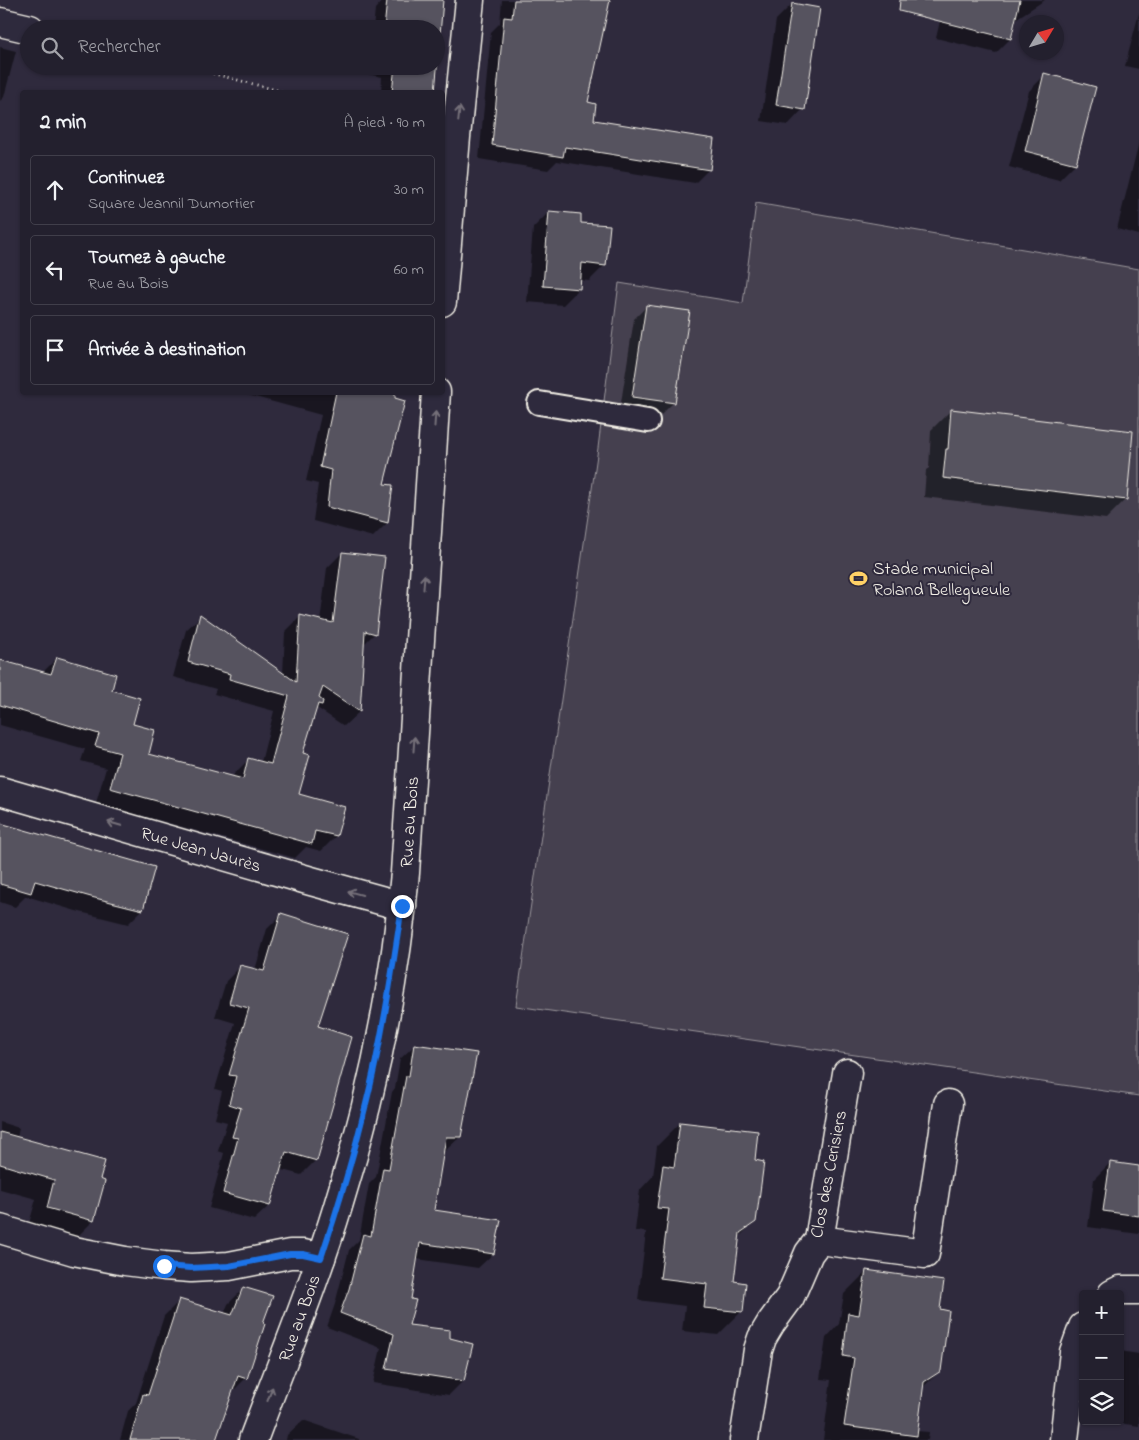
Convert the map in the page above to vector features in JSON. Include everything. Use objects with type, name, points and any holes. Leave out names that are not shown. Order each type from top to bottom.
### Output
[{"type":"street","points":[[445,267],[470,0]]},
{"type":"street","points":[[0,22],[20,27]]},
{"type":"street","name":"Rue au Bois","points":[[253,1440],[321,1258],[348,1174],[365,1107],[390,986],[402,906],[436,395]]},
{"type":"street","name":"Rue Jean Jaurès","points":[[0,791],[402,906]]},
{"type":"street","name":"Clos des Cerisiers","points":[[744,1440],[758,1350],[762,1338],[771,1322],[790,1297],[809,1253],[819,1240],[847,1073]]},
{"type":"street","points":[[819,1240],[924,1254],[948,1104]]},
{"type":"street","points":[[0,1229],[74,1250],[125,1261],[164,1266],[191,1268],[229,1266],[290,1254],[303,1254],[321,1258]]},
{"type":"street","points":[[1124,1290],[1139,1290]]},
{"type":"street","points":[[1064,1440],[1074,1352],[1080,1335]]},
{"type":"lane","points":[[538,403],[648,421]]},
{"type":"path","points":[[219,75],[276,90]]},
{"type":"shaded area","name":"Stade municipal Roland Bellegueule","points":[[756,203],[1139,269],[1139,1096],[516,1006],[598,448],[619,283],[743,303]]},
{"type":"building","points":[[387,0],[443,0],[441,20],[385,20]]},
{"type":"building","points":[[514,0],[610,0],[588,102],[596,104],[594,120],[714,139],[710,170],[565,147],[563,157],[492,145],[504,17],[512,18]]},
{"type":"building","points":[[900,0],[1020,0],[1011,39],[899,11]]},
{"type":"building","points":[[792,3],[820,8],[805,110],[776,105]]},
{"type":"building","points":[[1044,73],[1096,87],[1076,164],[1025,151]]},
{"type":"building","points":[[394,75],[436,75],[435,90],[392,90]]},
{"type":"building","points":[[549,211],[581,214],[581,223],[610,225],[606,266],[582,263],[580,289],[543,286]]},
{"type":"building","points":[[646,305],[690,311],[675,403],[632,397]]},
{"type":"building","points":[[335,395],[395,395],[395,398],[405,401],[384,484],[393,485],[388,523],[327,507],[331,470],[320,467]]},
{"type":"building","points":[[951,409],[1133,431],[1127,500],[943,478],[946,449],[948,449]]},
{"type":"building","points":[[342,552],[385,557],[376,634],[365,631],[360,712],[323,687],[319,698],[323,701],[322,705],[318,704],[303,753],[310,755],[299,794],[345,807],[337,836],[315,831],[312,844],[110,788],[120,753],[95,746],[99,734],[0,705],[0,660],[51,674],[57,657],[116,674],[112,690],[140,698],[133,724],[155,730],[149,754],[243,779],[248,758],[271,764],[289,696],[229,679],[230,674],[188,662],[200,614],[296,682],[300,615],[333,623]]},
{"type":"building","points":[[0,823],[155,867],[143,910],[35,881],[31,893],[0,884]]},
{"type":"building","points":[[281,913],[348,934],[318,1026],[352,1037],[317,1161],[286,1152],[270,1206],[223,1193],[238,1138],[232,1137],[241,1108],[229,1104],[236,1076],[229,1075],[249,1008],[229,1003],[240,965],[264,971]]},
{"type":"building","points":[[414,1044],[477,1053],[461,1137],[446,1137],[434,1210],[501,1220],[494,1254],[420,1243],[411,1299],[416,1300],[409,1325],[450,1330],[450,1338],[473,1344],[464,1381],[386,1369],[394,1334],[340,1313],[349,1289],[363,1234],[371,1236],[383,1168],[389,1169],[406,1076],[409,1076]]},
{"type":"building","points":[[680,1122],[758,1131],[755,1160],[764,1162],[756,1222],[740,1233],[734,1281],[746,1283],[743,1312],[704,1308],[707,1284],[660,1278],[669,1209],[657,1208],[663,1165],[674,1167]]},
{"type":"building","points":[[0,1132],[105,1161],[100,1179],[105,1181],[94,1221],[47,1208],[54,1180],[0,1164]]},
{"type":"building","points":[[1110,1162],[1139,1166],[1139,1216],[1103,1211]]},
{"type":"building","points":[[866,1270],[944,1281],[940,1309],[949,1311],[941,1371],[924,1382],[917,1436],[844,1426],[854,1358],[843,1356],[848,1313],[859,1315]]},
{"type":"building","points":[[243,1287],[273,1296],[247,1379],[238,1376],[216,1440],[130,1440],[143,1394],[148,1395],[179,1299],[232,1315]]},
{"type":"place","name":"Stade municipal Roland Bellegueule","points":[[859,578]]},
{"type":"route","points":[[164,1266],[191,1268],[229,1266],[290,1254],[303,1254],[321,1258],[348,1174],[365,1107],[390,986],[402,906]]}]
